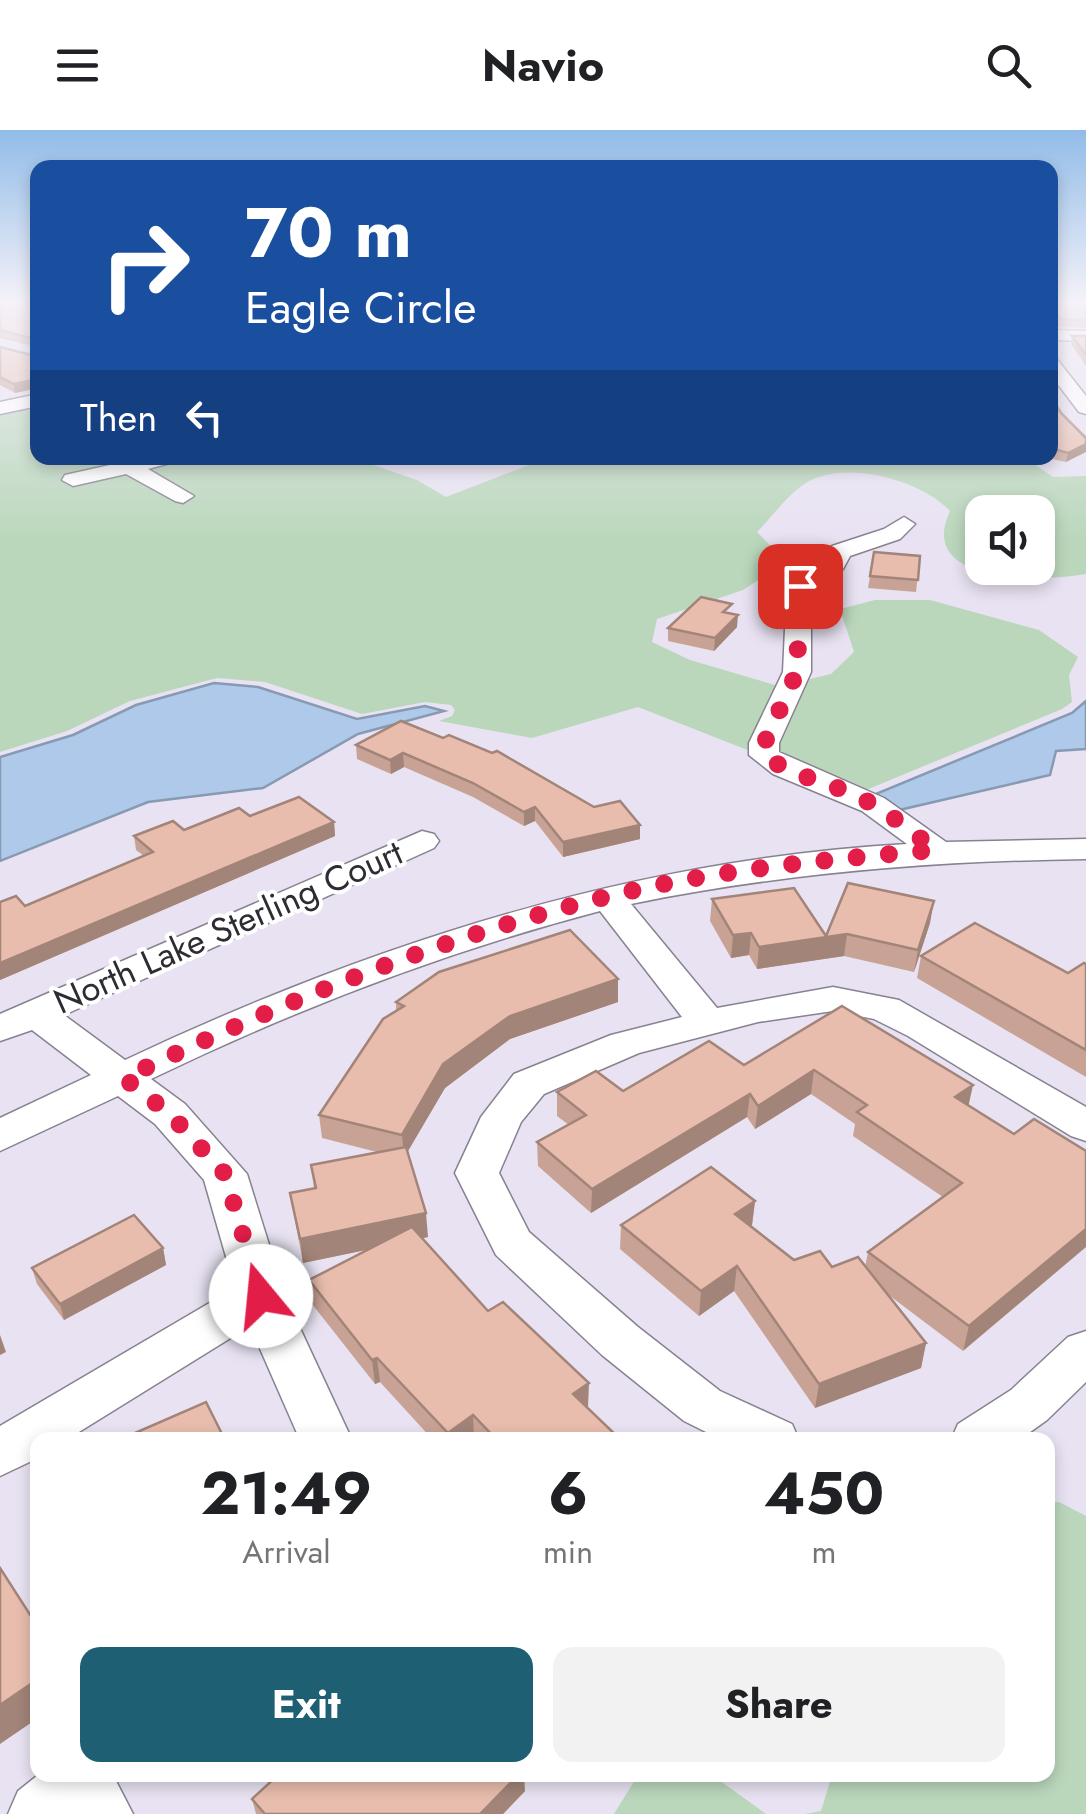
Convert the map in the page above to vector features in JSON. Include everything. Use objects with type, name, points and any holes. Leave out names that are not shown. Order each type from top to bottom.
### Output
[{"type":"street","points":[[1067,382],[1086,408]]},
{"type":"street","points":[[72,480],[112,465]]},
{"type":"street","points":[[125,465],[182,496]]},
{"type":"street","points":[[904,524],[892,534],[840,551],[834,564],[800,586],[797,672],[764,744],[764,755],[810,780],[852,793],[900,822],[935,850]]},
{"type":"street","name":"North Lake Sterling Court","points":[[17,1021],[422,841]]},
{"type":"street","points":[[0,1136],[327,985],[437,946],[607,897],[798,862],[935,850],[1086,850]]},
{"type":"street","points":[[607,897],[707,1022]]},
{"type":"street","points":[[756,1432],[702,1406],[620,1341],[512,1243],[477,1173],[502,1116],[529,1084],[625,1044],[707,1022],[833,999],[885,1009],[922,1027],[1086,1126]]},
{"type":"street","points":[[17,1021],[124,1078],[170,1114],[225,1174],[261,1296],[322,1432]]},
{"type":"street","points":[[36,1432],[261,1296]]},
{"type":"street","points":[[988,1432],[1029,1404],[1086,1351]]},
{"type":"street","points":[[0,1454],[30,1436]]},
{"type":"green space","points":[[30,406],[30,465],[373,465],[417,480],[446,497],[529,465],[1035,465],[1053,477],[1086,476],[1086,574],[1066,577],[1055,577],[1055,495],[965,495],[965,565],[950,553],[944,535],[950,511],[921,490],[861,473],[822,476],[799,488],[757,532],[775,550],[769,573],[743,590],[657,619],[652,642],[690,660],[778,686],[750,751],[638,707],[532,738],[439,721],[452,716],[455,710],[451,705],[425,702],[362,714],[265,682],[217,678],[130,701],[67,731],[0,752],[0,412]]},
{"type":"green space","points":[[875,600],[930,600],[1039,630],[1078,657],[1069,675],[1072,702],[866,790],[818,775],[777,753],[777,744],[806,680],[831,674],[854,652],[840,609]]},
{"type":"green space","points":[[1055,1502],[1086,1516],[1086,1814],[805,1814],[821,1811],[830,1782],[1055,1782]]},
{"type":"green space","points":[[634,1782],[722,1782],[766,1814],[614,1814]]},
{"type":"water","points":[[214,683],[258,687],[357,719],[425,706],[444,711],[358,734],[263,788],[148,802],[0,861],[0,757],[73,735],[136,705]]},
{"type":"water","points":[[1086,701],[1086,749],[1056,751],[1050,775],[886,813],[871,796],[1072,713]]},
{"type":"building","points":[[1058,408],[1086,438],[1086,444],[1068,453],[1058,450]]},
{"type":"building","points":[[874,552],[920,556],[918,580],[870,576]]},
{"type":"building","points":[[701,597],[732,604],[723,612],[738,615],[715,638],[668,628]]},
{"type":"building","points":[[401,721],[443,738],[449,735],[492,753],[497,751],[594,807],[620,801],[640,825],[563,842],[535,807],[524,812],[473,783],[403,753],[390,760],[356,745]]},
{"type":"building","points":[[299,797],[334,822],[0,963],[0,902],[16,896],[25,906],[153,852],[134,836],[173,821],[184,830],[239,808],[250,816]]},
{"type":"building","points":[[848,883],[934,901],[918,950],[847,934],[759,947],[751,933],[733,935],[712,899],[794,888],[826,936]]},
{"type":"building","points":[[975,923],[1068,973],[1086,964],[1086,1050],[921,956]]},
{"type":"building","points":[[570,930],[618,979],[510,1016],[443,1064],[402,1135],[319,1115],[383,1019],[404,1006],[396,1002],[439,972]]},
{"type":"building","points":[[842,1006],[973,1085],[955,1097],[1014,1134],[1034,1119],[1086,1151],[1086,1229],[969,1326],[868,1252],[962,1183],[857,1112],[867,1105],[814,1070],[758,1106],[750,1094],[592,1189],[537,1142],[586,1115],[557,1092],[596,1071],[623,1091],[709,1041],[744,1065]]},
{"type":"building","points":[[406,1147],[426,1213],[300,1239],[290,1193],[316,1188],[311,1165]]},
{"type":"building","points":[[711,1167],[755,1201],[735,1214],[794,1260],[820,1251],[832,1267],[858,1257],[926,1343],[819,1384],[737,1266],[701,1291],[621,1225]]},
{"type":"building","points":[[134,1215],[163,1248],[60,1304],[32,1268]]},
{"type":"building","points":[[412,1227],[488,1311],[503,1302],[589,1383],[573,1394],[613,1432],[489,1432],[473,1415],[447,1432],[377,1358],[372,1360],[309,1280]]},
{"type":"building","points":[[206,1402],[221,1432],[137,1432]]},
{"type":"building","points":[[0,1568],[30,1615],[30,1684],[0,1705]]},
{"type":"building","points":[[270,1782],[511,1782],[480,1814],[265,1814],[252,1799]]},
{"type":"route","points":[[261,1296],[225,1174],[170,1114],[124,1078],[327,985],[493,928],[607,897],[704,877],[798,862],[935,850],[900,822],[852,793],[810,780],[764,755],[764,744],[797,672],[800,586]]}]
